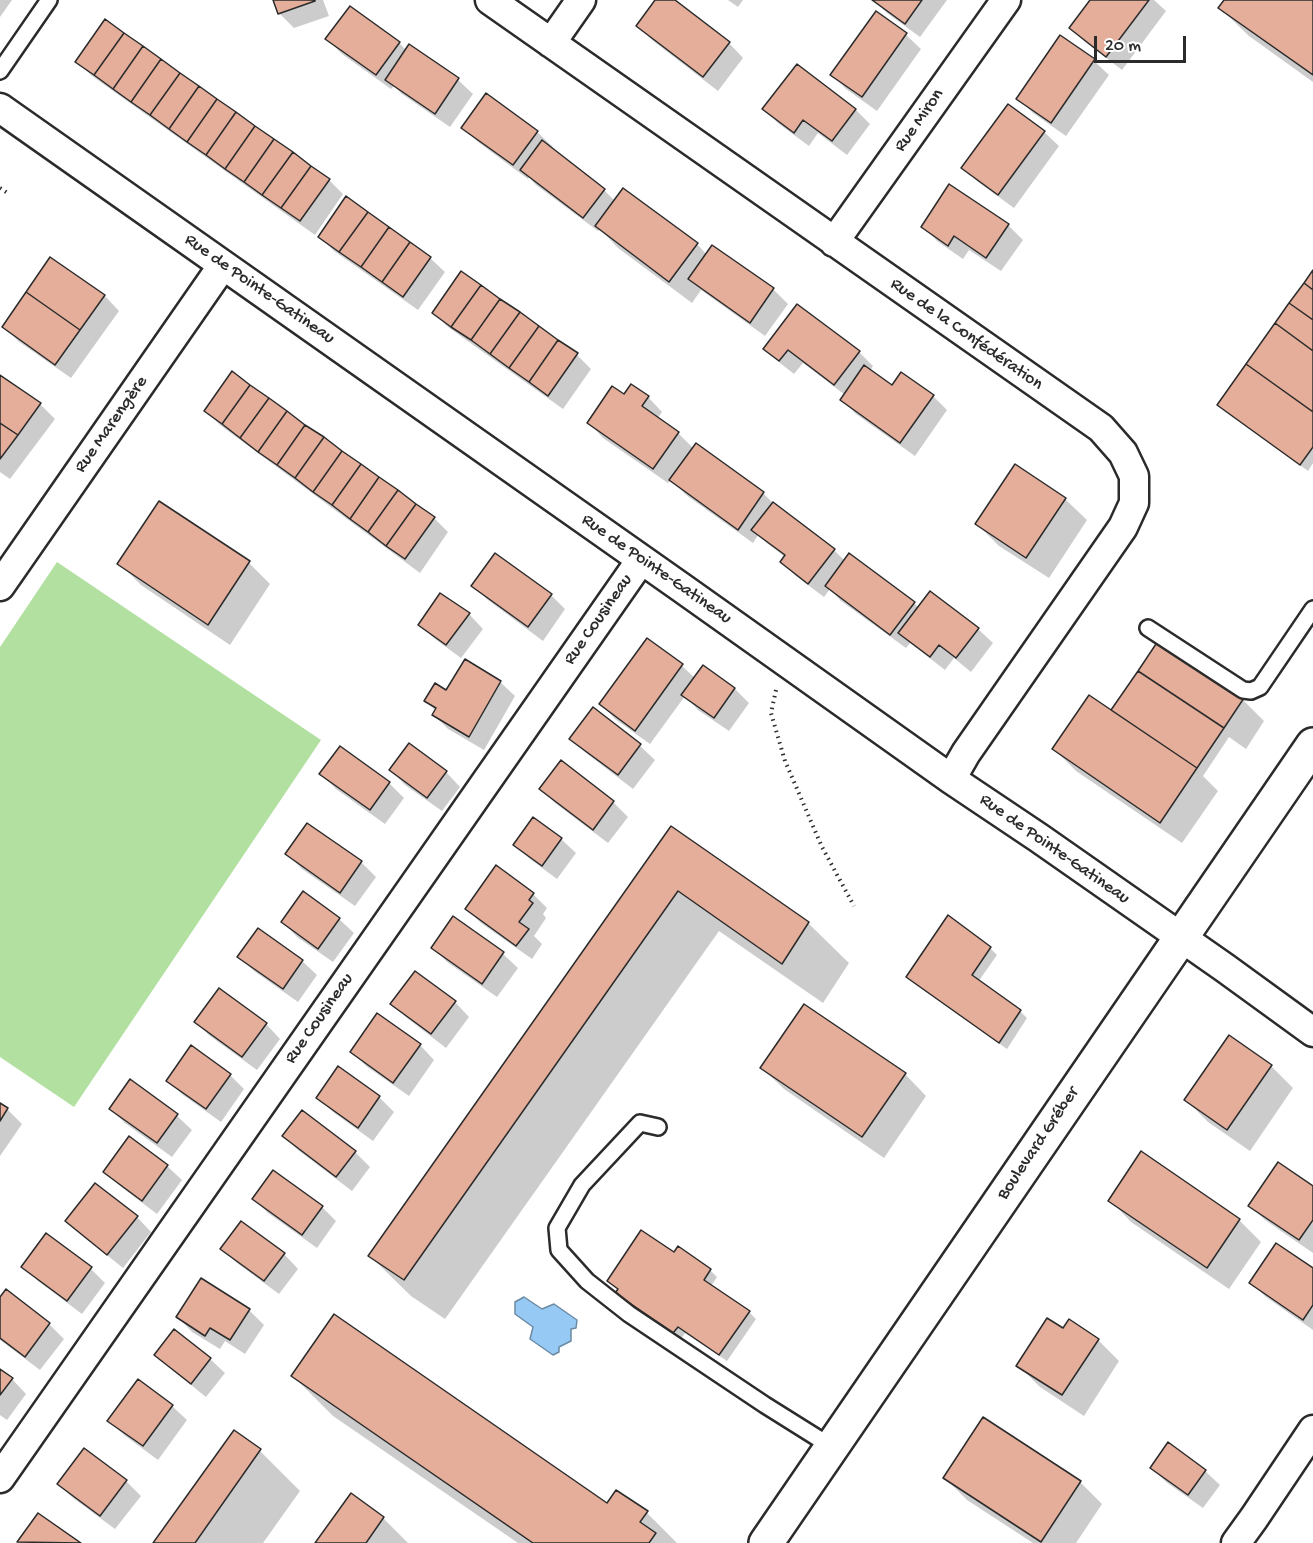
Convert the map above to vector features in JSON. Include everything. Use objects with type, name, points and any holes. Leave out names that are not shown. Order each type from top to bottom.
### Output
[{"type":"main road","name":"Boulevard Gréber","points":[[766,1543],[1313,745]]},
{"type":"street","name":"Rue de la Confédération","points":[[490,0],[1101,428],[1123,453],[1134,476],[1134,503],[1123,527],[966,753],[951,780]]},
{"type":"street","points":[[551,43],[581,0]]},
{"type":"street","name":"Rue Miron","points":[[834,242],[1006,0]]},
{"type":"street","name":"Rue de Pointe-Gatineau","points":[[0,108],[951,780],[1039,838],[1313,1032]]},
{"type":"street","name":"Rue Marengère","points":[[0,586],[223,266]]},
{"type":"street","name":"Rue Cousineau","points":[[0,1478],[641,560]]},
{"type":"street","points":[[1236,1543],[1313,1430]]},
{"type":"lane","points":[[0,71],[49,0]]},
{"type":"lane","points":[[1148,628],[1243,690],[1251,691],[1260,687],[1313,609]]},
{"type":"lane","points":[[658,1127],[639,1123],[582,1185],[557,1228],[559,1250],[587,1281],[629,1314],[832,1447]]},
{"type":"path","points":[[0,188],[9,194]]},
{"type":"path","points":[[776,688],[771,713],[785,761],[822,847],[854,906]]},
{"type":"green space","points":[[57,562],[321,740],[74,1107],[0,1057],[0,647]]},
{"type":"water","points":[[524,1297],[542,1309],[554,1304],[577,1320],[576,1328],[571,1329],[571,1341],[559,1347],[559,1352],[553,1355],[530,1339],[533,1327],[515,1314],[515,1302]]},
{"type":"building","points":[[273,0],[315,0],[315,1],[278,14]]},
{"type":"building","points":[[655,0],[675,0],[730,42],[703,77],[636,26]]},
{"type":"building","points":[[872,0],[922,0],[905,24]]},
{"type":"building","points":[[1090,0],[1149,0],[1106,57],[1069,28]]},
{"type":"building","points":[[1224,0],[1313,0],[1313,75],[1218,8]]},
{"type":"building","points":[[350,6],[400,42],[376,75],[325,39]]},
{"type":"building","points":[[876,11],[907,33],[862,97],[830,75]]},
{"type":"building","points":[[105,19],[124,33],[94,75],[75,62]]},
{"type":"building","points":[[124,33],[143,46],[113,89],[94,75]]},
{"type":"building","points":[[1060,35],[1095,59],[1051,123],[1016,99]]},
{"type":"building","points":[[409,44],[459,78],[435,114],[385,80]]},
{"type":"building","points":[[143,46],[161,59],[131,102],[113,89]]},
{"type":"building","points":[[161,59],[180,73],[150,115],[131,102]]},
{"type":"building","points":[[797,64],[856,109],[832,141],[803,120],[794,133],[762,109]]},
{"type":"building","points":[[180,73],[199,86],[169,129],[150,115]]},
{"type":"building","points":[[199,86],[217,99],[187,142],[169,129]]},
{"type":"building","points":[[486,93],[538,131],[513,165],[461,128]]},
{"type":"building","points":[[217,99],[236,112],[206,155],[187,142]]},
{"type":"building","points":[[1008,104],[1045,131],[998,195],[961,168]]},
{"type":"building","points":[[236,112],[255,126],[225,169],[206,155]]},
{"type":"building","points":[[255,126],[274,139],[244,182],[225,169]]},
{"type":"building","points":[[274,139],[293,152],[262,195],[244,182]]},
{"type":"building","points":[[542,140],[605,189],[583,218],[520,170]]},
{"type":"building","points":[[293,152],[311,166],[281,208],[262,195]]},
{"type":"building","points":[[311,166],[330,179],[300,221],[281,208]]},
{"type":"building","points":[[949,184],[1009,224],[986,258],[954,236],[948,246],[921,227]]},
{"type":"building","points":[[623,188],[698,243],[669,282],[595,226]]},
{"type":"building","points":[[346,196],[368,212],[339,252],[318,237]]},
{"type":"building","points":[[368,212],[389,227],[361,267],[339,252]]},
{"type":"building","points":[[389,227],[410,242],[382,282],[361,267]]},
{"type":"building","points":[[410,242],[431,257],[403,297],[382,282]]},
{"type":"building","points":[[712,245],[774,288],[750,323],[688,279]]},
{"type":"building","points":[[50,257],[105,295],[80,330],[26,292]]},
{"type":"building","points":[[1313,270],[1313,290],[1304,283]]},
{"type":"building","points":[[461,271],[481,285],[451,327],[432,313]]},
{"type":"building","points":[[1304,283],[1313,290],[1313,320],[1289,303]]},
{"type":"building","points":[[481,285],[500,299],[471,340],[451,327]]},
{"type":"building","points":[[26,292],[80,330],[55,365],[2,327]]},
{"type":"building","points":[[500,299],[520,312],[490,354],[471,340]]},
{"type":"building","points":[[1289,303],[1313,320],[1313,351],[1275,323]]},
{"type":"building","points":[[797,304],[860,351],[834,385],[788,350],[779,361],[763,349]]},
{"type":"building","points":[[520,312],[539,326],[509,368],[490,354]]},
{"type":"building","points":[[1275,323],[1313,351],[1313,412],[1246,364]]},
{"type":"building","points":[[539,326],[558,340],[529,382],[509,368]]},
{"type":"building","points":[[558,340],[578,353],[548,396],[529,382]]},
{"type":"building","points":[[1246,364],[1313,412],[1313,447],[1300,465],[1217,405]]},
{"type":"building","points":[[864,365],[892,385],[901,372],[934,395],[900,443],[840,400]]},
{"type":"building","points":[[232,371],[250,385],[222,424],[204,411]]},
{"type":"building","points":[[0,375],[41,403],[18,435],[0,423]]},
{"type":"building","points":[[631,384],[649,396],[642,406],[679,432],[653,469],[587,423],[612,386],[624,394]]},
{"type":"building","points":[[250,385],[269,398],[240,438],[222,424]]},
{"type":"building","points":[[269,398],[287,411],[258,452],[240,438]]},
{"type":"building","points":[[287,411],[305,425],[277,465],[258,452]]},
{"type":"building","points":[[0,423],[18,435],[0,459]]},
{"type":"building","points":[[305,425],[324,437],[295,478],[277,465]]},
{"type":"building","points":[[324,437],[342,451],[313,492],[295,478]]},
{"type":"building","points":[[696,443],[764,492],[738,530],[669,480]]},
{"type":"building","points":[[342,451],[361,464],[332,505],[313,492]]},
{"type":"building","points":[[361,464],[379,477],[350,519],[332,505]]},
{"type":"building","points":[[1015,464],[1066,498],[1026,558],[975,524]]},
{"type":"building","points":[[379,477],[398,490],[368,532],[350,519]]},
{"type":"building","points":[[398,490],[416,504],[386,546],[368,532]]},
{"type":"building","points":[[159,501],[250,561],[208,625],[117,564]]},
{"type":"building","points":[[773,502],[835,549],[808,584],[780,562],[785,555],[751,530]]},
{"type":"building","points":[[416,504],[435,517],[405,559],[386,546]]},
{"type":"building","points":[[495,553],[552,594],[528,627],[471,586]]},
{"type":"building","points":[[849,553],[915,602],[890,635],[825,586]]},
{"type":"building","points":[[930,591],[979,628],[956,658],[939,645],[930,657],[898,633]]},
{"type":"building","points":[[440,593],[470,613],[446,645],[418,625]]},
{"type":"building","points":[[647,638],[683,664],[635,731],[599,704]]},
{"type":"building","points":[[1158,641],[1244,698],[1224,728],[1138,671]]},
{"type":"building","points":[[465,659],[501,681],[469,737],[432,715],[436,708],[424,701],[435,683],[446,690]]},
{"type":"building","points":[[703,665],[735,688],[714,718],[681,695]]},
{"type":"building","points":[[1138,671],[1224,728],[1197,768],[1111,710]]},
{"type":"building","points":[[1089,695],[1197,768],[1160,823],[1052,749]]},
{"type":"building","points":[[593,707],[641,744],[618,775],[569,739]]},
{"type":"building","points":[[409,743],[447,771],[427,798],[389,770]]},
{"type":"building","points":[[340,746],[390,782],[370,810],[319,774]]},
{"type":"building","points":[[561,760],[614,801],[593,830],[539,789]]},
{"type":"building","points":[[533,817],[562,838],[542,866],[513,845]]},
{"type":"building","points":[[307,823],[362,861],[340,893],[285,854]]},
{"type":"building","points":[[671,826],[809,922],[782,964],[678,891],[404,1280],[368,1256]]},
{"type":"building","points":[[496,865],[534,893],[529,900],[533,903],[519,922],[529,929],[516,946],[465,909]]},
{"type":"building","points":[[303,891],[340,918],[318,949],[281,922]]},
{"type":"building","points":[[948,915],[991,947],[972,975],[1021,1010],[999,1043],[906,977]]},
{"type":"building","points":[[453,916],[504,952],[482,984],[431,948]]},
{"type":"building","points":[[258,928],[303,960],[283,989],[237,957]]},
{"type":"building","points":[[415,971],[456,1001],[431,1034],[390,1004]]},
{"type":"building","points":[[219,988],[267,1023],[242,1057],[194,1022]]},
{"type":"building","points":[[804,1004],[906,1073],[862,1137],[760,1068]]},
{"type":"building","points":[[377,1013],[421,1044],[393,1083],[350,1052]]},
{"type":"building","points":[[1229,1035],[1272,1065],[1227,1130],[1184,1100]]},
{"type":"building","points":[[191,1045],[231,1074],[206,1109],[166,1081]]},
{"type":"building","points":[[338,1066],[380,1096],[358,1128],[316,1098]]},
{"type":"building","points":[[130,1079],[178,1114],[157,1143],[109,1109]]},
{"type":"building","points":[[0,1103],[8,1108],[0,1121]]},
{"type":"building","points":[[302,1110],[356,1151],[336,1177],[282,1136]]},
{"type":"building","points":[[129,1136],[168,1165],[142,1201],[103,1172]]},
{"type":"building","points":[[1141,1151],[1240,1219],[1207,1268],[1108,1201]]},
{"type":"building","points":[[1278,1162],[1313,1186],[1313,1220],[1299,1240],[1248,1206]]},
{"type":"building","points":[[273,1170],[323,1206],[302,1235],[252,1199]]},
{"type":"building","points":[[95,1183],[138,1216],[107,1255],[65,1221]]},
{"type":"building","points":[[241,1221],[285,1253],[264,1281],[220,1249]]},
{"type":"building","points":[[641,1230],[674,1252],[678,1246],[711,1269],[704,1280],[750,1311],[719,1355],[678,1327],[673,1333],[615,1293],[618,1289],[607,1281]]},
{"type":"building","points":[[46,1233],[92,1267],[67,1301],[21,1267]]},
{"type":"building","points":[[1276,1243],[1313,1268],[1313,1305],[1303,1320],[1249,1283]]},
{"type":"building","points":[[201,1278],[250,1309],[230,1340],[210,1328],[205,1336],[176,1317]]},
{"type":"building","points":[[6,1289],[50,1323],[25,1357],[0,1338],[0,1297]]},
{"type":"building","points":[[334,1314],[607,1503],[616,1490],[648,1511],[640,1522],[656,1533],[649,1543],[533,1543],[291,1376]]},
{"type":"building","points":[[1047,1318],[1063,1328],[1069,1319],[1099,1339],[1062,1395],[1016,1366]]},
{"type":"building","points":[[174,1329],[211,1358],[191,1384],[154,1355]]},
{"type":"building","points":[[0,1369],[13,1378],[0,1395]]},
{"type":"building","points":[[138,1379],[173,1405],[143,1446],[107,1421]]},
{"type":"building","points":[[983,1417],[1081,1481],[1041,1542],[943,1478]]},
{"type":"building","points":[[234,1430],[261,1449],[195,1543],[153,1543]]},
{"type":"building","points":[[1168,1442],[1206,1470],[1188,1495],[1150,1468]]},
{"type":"building","points":[[84,1448],[127,1480],[100,1516],[57,1484]]},
{"type":"building","points":[[351,1493],[384,1517],[366,1543],[315,1543]]},
{"type":"building","points":[[38,1513],[81,1543],[17,1542]]}]
